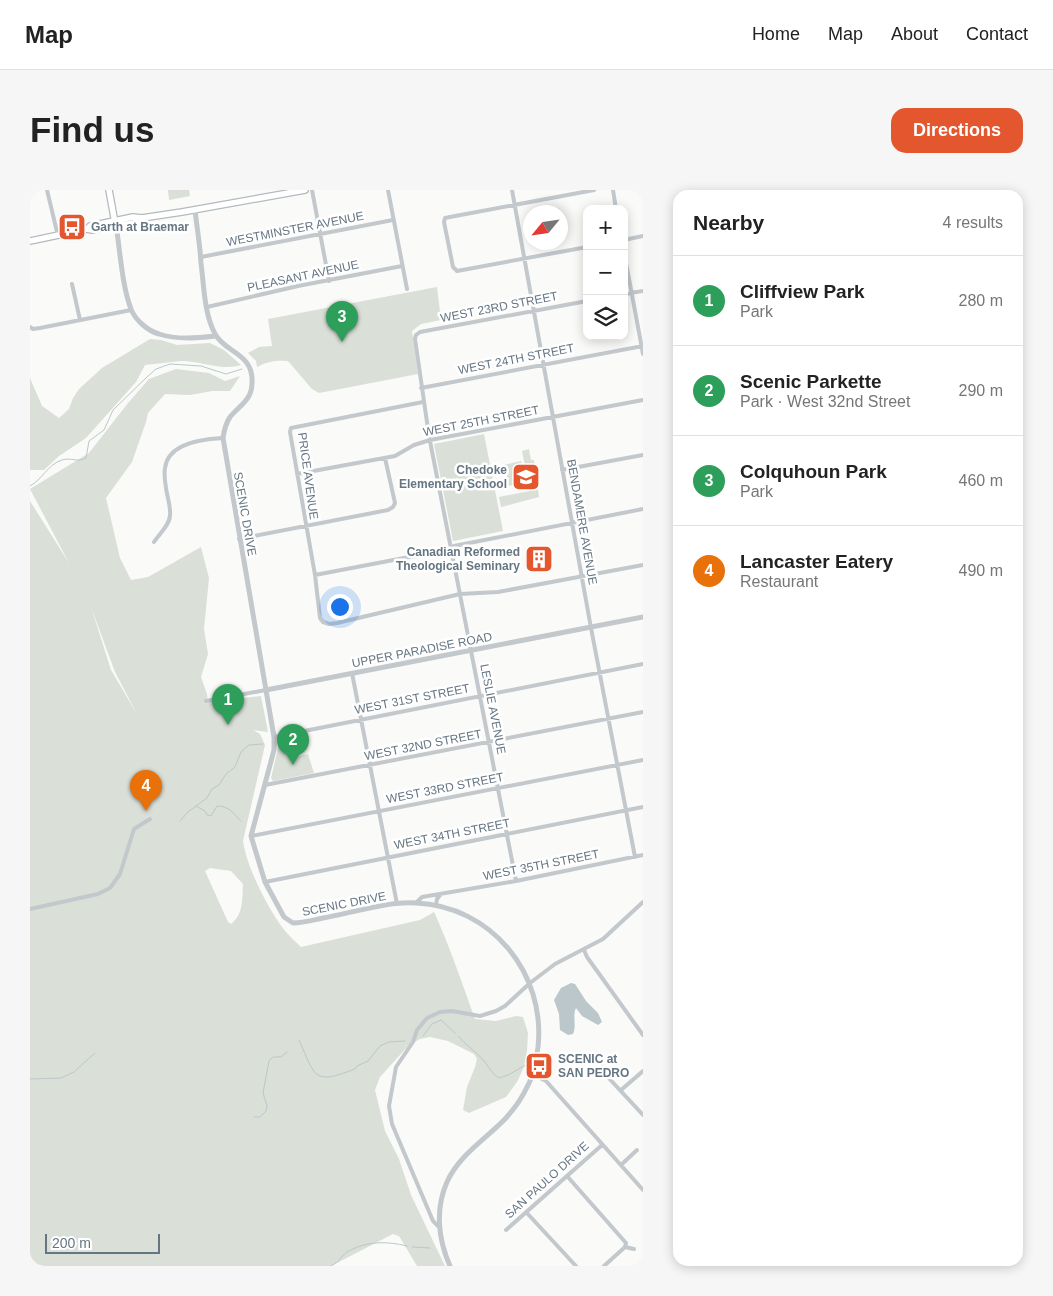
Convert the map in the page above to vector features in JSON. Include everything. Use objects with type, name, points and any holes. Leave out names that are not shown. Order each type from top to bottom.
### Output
[{"type":"main road","points":[[109,190],[115,223]]},
{"type":"main road","points":[[30,241],[87,229],[92,230],[115,223],[134,222],[142,218],[305,190]]},
{"type":"street","points":[[47,190],[58,236]]},
{"type":"street","points":[[312,190],[329,280]]},
{"type":"street","points":[[388,190],[407,289]]},
{"type":"street","name":"BENDAMERE AVENUE","points":[[512,190],[591,628],[635,857]]},
{"type":"street","points":[[583,247],[457,271],[453,268],[444,227],[445,218],[594,190]]},
{"type":"street","points":[[613,190],[615,205]]},
{"type":"street","points":[[154,542],[168,522],[171,514],[165,475],[168,458],[182,446],[223,438],[230,418],[248,399],[252,385],[248,365],[244,359],[216,336],[207,307],[195,210]]},
{"type":"street","name":"WESTMINSTER AVENUE","points":[[201,257],[393,220]]},
{"type":"street","points":[[115,223],[131,310],[142,324],[158,334],[192,338],[216,336]]},
{"type":"street","points":[[628,239],[643,236]]},
{"type":"street","name":"PLEASANT AVENUE","points":[[207,307],[402,266]]},
{"type":"street","points":[[628,272],[643,354]]},
{"type":"street","points":[[72,284],[80,320]]},
{"type":"street","points":[[628,294],[643,290]]},
{"type":"street","name":"WEST 23RD STREET","points":[[416,335],[420,332],[583,302]]},
{"type":"street","points":[[30,327],[33,329],[40,328],[131,310]]},
{"type":"street","name":"LESLIE AVENUE","points":[[416,335],[414,339],[423,402],[516,881]]},
{"type":"street","name":"WEST 24TH STREET","points":[[422,388],[642,346]]},
{"type":"street","name":"WEST 25TH STREET","points":[[297,474],[395,456],[414,445],[430,440],[643,400]]},
{"type":"street","name":"PRICE AVENUE","points":[[423,402],[291,428],[290,432],[315,575],[320,618],[322,622],[329,624],[460,594]]},
{"type":"street","name":"SCENIC DRIVE","points":[[223,438],[274,737],[274,750],[251,836],[265,882],[284,917],[293,923],[397,904],[436,905],[467,916],[495,934],[516,958],[530,983],[537,1011],[539,1031],[536,1059],[529,1085],[507,1117],[468,1153],[452,1172],[446,1183],[442,1198],[439,1227],[441,1243],[450,1266]]},
{"type":"street","points":[[562,470],[643,455]]},
{"type":"street","points":[[239,539],[388,510],[395,503],[385,458]]},
{"type":"street","points":[[315,575],[643,510]]},
{"type":"street","points":[[460,594],[498,592],[643,565]]},
{"type":"street","name":"UPPER PARADISE ROAD","points":[[206,702],[643,617]]},
{"type":"street","name":"WEST 31ST STREET","points":[[274,737],[643,664]]},
{"type":"street","points":[[352,673],[397,904]]},
{"type":"street","name":"WEST 32ND STREET","points":[[265,785],[643,712]]},
{"type":"street","name":"WEST 33RD STREET","points":[[251,836],[643,760]]},
{"type":"street","name":"WEST 34TH STREET","points":[[265,882],[643,807]]},
{"type":"street","points":[[30,909],[98,894],[110,888],[120,874],[134,829],[150,819]]},
{"type":"street","name":"WEST 35TH STREET","points":[[416,903],[422,897],[516,881],[643,855]]},
{"type":"street","points":[[436,905],[437,899],[443,893]]},
{"type":"street","points":[[439,1227],[433,1221],[392,1124],[390,1106],[396,1067],[413,1042],[417,1030],[427,1018],[440,1012],[452,1011],[480,1016],[505,1006],[530,983],[555,964],[602,940],[643,902]]},
{"type":"street","points":[[584,950],[587,957],[643,1035]]},
{"type":"street","points":[[602,1067],[604,1074],[643,1115]]},
{"type":"street","points":[[621,1090],[643,1071]]},
{"type":"street","points":[[532,1074],[546,1081],[643,1190]]},
{"type":"street","name":"SAN PAULO DRIVE","points":[[506,1230],[602,1144]]},
{"type":"street","points":[[620,1165],[636,1150]]},
{"type":"street","points":[[567,1176],[626,1243],[625,1247],[604,1266]]},
{"type":"street","points":[[526,1212],[576,1266]]},
{"type":"street","points":[[625,1247],[634,1249]]},
{"type":"shaded area","points":[[168,190],[189,190],[190,196],[169,200]]},
{"type":"shaded area","points":[[437,287],[441,320],[421,324],[412,331],[418,374],[319,393],[312,389],[288,361],[272,361],[257,367],[256,361],[248,353],[259,347],[272,346],[268,319]]},
{"type":"shaded area","points":[[150,339],[177,345],[210,343],[224,350],[241,365],[226,367],[181,361],[145,365],[136,382],[86,438],[59,456],[44,470],[30,470],[30,378],[42,406],[59,418],[69,409],[79,389],[102,368]]},
{"type":"shaded area","points":[[176,369],[209,373],[225,381],[240,376],[230,391],[212,391],[190,395],[165,394],[148,413],[132,462],[106,498],[120,558],[131,580],[148,577],[201,547],[209,578],[204,629],[208,654],[201,677],[208,702],[203,703],[261,696],[268,732],[253,730],[260,734],[265,745],[243,841],[248,862],[258,886],[276,919],[301,947],[420,920],[434,912],[451,952],[475,1019],[496,1021],[516,1016],[523,1017],[528,1033],[524,1067],[517,1082],[506,1097],[469,1113],[463,1110],[467,1087],[477,1059],[474,1054],[448,1041],[430,1037],[420,1039],[409,1045],[380,1077],[375,1090],[385,1131],[399,1159],[411,1195],[445,1266],[417,1266],[399,1236],[393,1234],[331,1266],[30,1266],[30,501],[69,563],[30,489],[89,453],[149,379]],"holes":[[[91,607],[115,672],[137,714],[111,670]],[[210,868],[231,871],[243,884],[240,911],[231,924],[228,922],[205,871]]]},
{"type":"shaded area","points":[[484,434],[503,531],[453,541],[434,444]]},
{"type":"shaded area","points":[[529,449],[531,460],[534,460],[539,497],[501,507],[499,497],[530,491],[522,451]]},
{"type":"shaded area","points":[[521,461],[525,483],[508,486],[504,465]]},
{"type":"shaded area","points":[[291,737],[295,757],[308,754],[314,773],[273,781],[271,778],[280,740]]},
{"type":"shaded area","points":[[571,983],[575,984],[586,1001],[598,1013],[602,1022],[598,1025],[582,1016],[576,1008],[574,1031],[573,1034],[568,1035],[560,1030],[559,1014],[554,1000],[561,988]]},
{"type":"waterway","points":[[30,486],[57,462],[65,459],[80,460],[86,458],[89,441],[104,430],[113,410],[156,369],[170,364],[201,366],[226,374],[242,369]]},
{"type":"waterway","points":[[196,806],[207,798],[212,789],[219,785],[226,774],[235,767],[241,752],[249,745],[263,744]]},
{"type":"waterway","points":[[180,821],[196,806],[211,816],[217,806],[225,807],[241,821]]},
{"type":"waterway","points":[[423,1036],[432,1024],[441,1020],[455,1033]]},
{"type":"waterway","points":[[458,1036],[481,1057],[499,1078],[526,1065]]},
{"type":"waterway","points":[[299,1040],[313,1070],[323,1077],[331,1077],[355,1069],[357,1066],[368,1061],[380,1046],[389,1042],[405,1041]]},
{"type":"waterway","points":[[254,1117],[260,1117],[266,1111],[267,1106],[263,1093],[269,1061],[275,1057],[281,1057],[287,1052]]},
{"type":"waterway","points":[[30,1079],[61,1078],[74,1072],[95,1053]]},
{"type":"waterway","points":[[331,1266],[346,1252],[363,1245],[392,1243],[407,1246]]},
{"type":"waterway","points":[[412,1247],[430,1248]]},
{"type":"place","name":"Garth at Braemar","points":[[72,227]]},
{"type":"place","name":"Colquhoun Park","points":[[342,342]]},
{"type":"place","name":"Chedoke Elementary School","points":[[526,477]]},
{"type":"place","name":"Canadian Reformed Theological Seminary","points":[[539,559]]},
{"type":"place","name":"Cliffview Park","points":[[228,725]]},
{"type":"place","name":"Scenic Parkette","points":[[293,765]]},
{"type":"place","name":"Lancaster Eatery","points":[[146,811]]},
{"type":"place","name":"SCENIC at SAN PEDRO","points":[[539,1066]]}]
